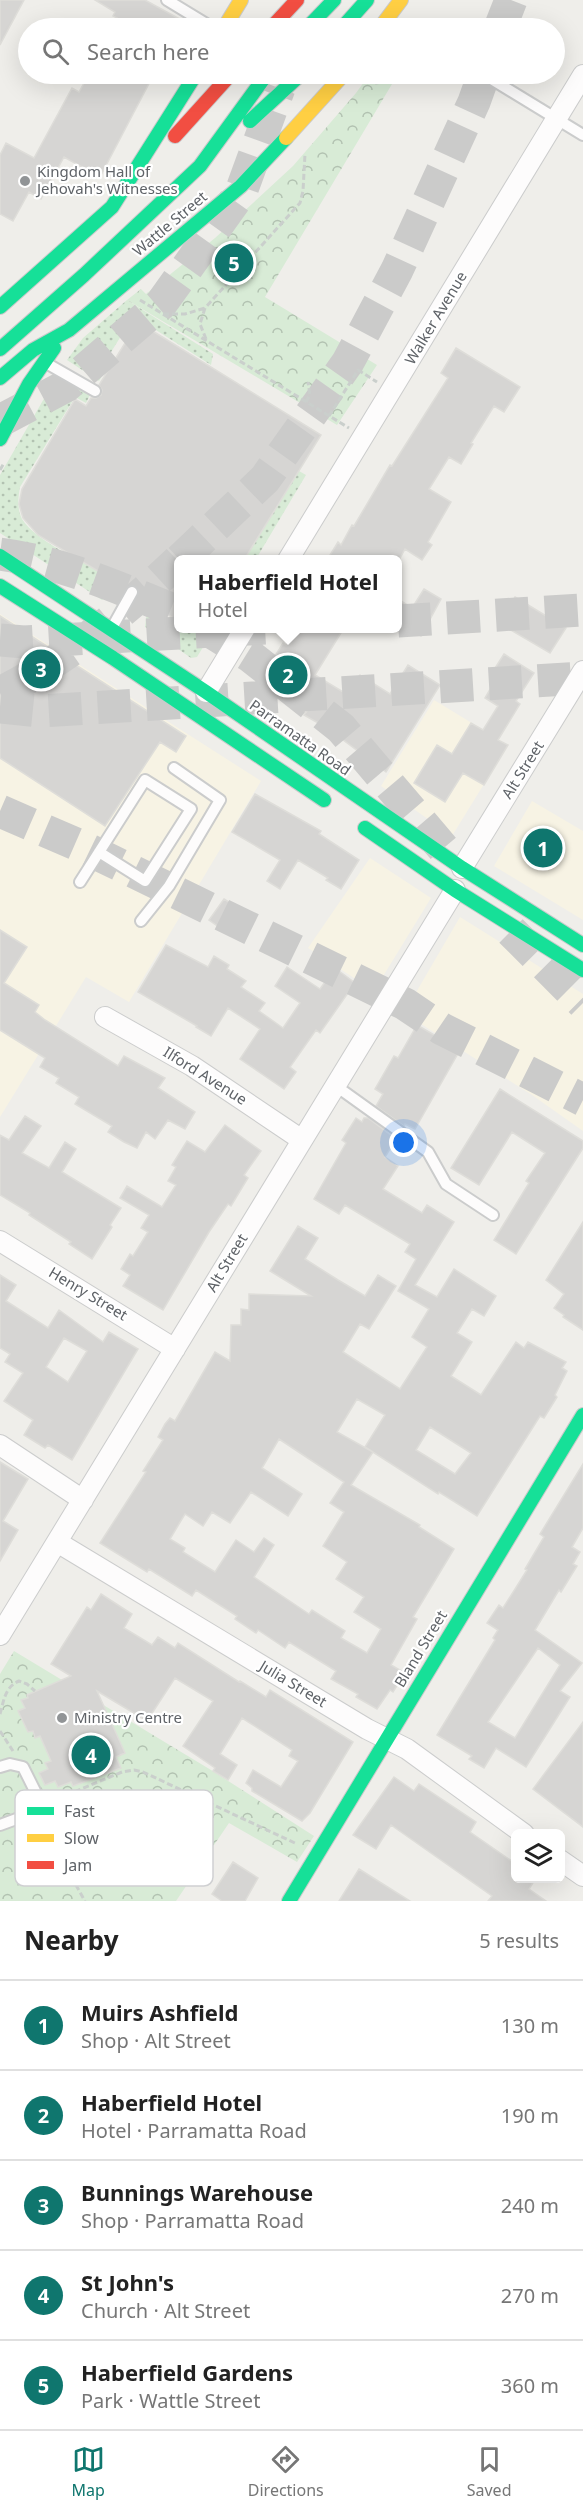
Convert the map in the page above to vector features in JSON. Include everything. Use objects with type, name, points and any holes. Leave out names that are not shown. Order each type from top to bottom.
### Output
[{"type":"main road","points":[[230,18],[241,0]]},
{"type":"main road","points":[[281,18],[297,0]]},
{"type":"main road","points":[[317,18],[334,0]]},
{"type":"main road","points":[[351,18],[368,0]]},
{"type":"main road","points":[[388,18],[401,0]]},
{"type":"main road","points":[[112,207],[190,84]]},
{"type":"main road","points":[[0,307],[112,207],[222,84]]},
{"type":"main road","name":"Wattle Street","points":[[0,349],[84,275],[200,166],[260,84]]},
{"type":"main road","points":[[200,166],[290,84]]},
{"type":"main road","name":"Wattle Street","points":[[0,378],[33,351],[69,330],[241,186],[335,84]]},
{"type":"main road","points":[[0,439],[29,384],[69,330]]},
{"type":"main road","name":"Parramatta Road","points":[[0,556],[206,692],[462,868],[583,945]]},
{"type":"main road","points":[[0,586],[113,658],[333,806]]},
{"type":"main road","points":[[352,819],[455,890],[583,970]]},
{"type":"main road","name":"Bland Street","points":[[289,1901],[583,1415]]},
{"type":"street","name":"Walker Avenue","points":[[291,555],[583,75]]},
{"type":"street","points":[[206,692],[242,633]]},
{"type":"street","name":"Alt Street","points":[[462,868],[583,671]]},
{"type":"street","name":"Alt Street","points":[[0,1635],[455,890]]},
{"type":"street","name":"Ilford Avenue","points":[[105,1017],[192,1066],[302,1140]]},
{"type":"street","name":"Henry Street","points":[[0,1241],[175,1349]]},
{"type":"street","points":[[0,1445],[83,1500]]},
{"type":"street","name":"Julia Street","points":[[57,1542],[386,1739],[407,1749],[518,1829]]},
{"type":"street","points":[[565,1863],[583,1876]]},
{"type":"lane","points":[[168,0],[197,18]]},
{"type":"lane","points":[[500,84],[583,135]]},
{"type":"lane","points":[[44,362],[95,391]]},
{"type":"lane","points":[[29,384],[54,373],[69,375]]},
{"type":"lane","points":[[111,630],[132,592]]},
{"type":"lane","points":[[141,921],[169,886],[220,800],[174,768]]},
{"type":"lane","points":[[80,882],[99,852],[145,780],[191,809],[145,881],[99,852]]},
{"type":"lane","points":[[336,1086],[428,1152],[446,1184],[493,1215]]},
{"type":"lane","points":[[5,1765],[23,1767],[34,1790]]},
{"type":"lane","points":[[0,1825],[15,1820]]},
{"type":"path","points":[[208,342],[200,324],[205,308],[300,203],[303,191],[305,148]]},
{"type":"path","points":[[137,298],[363,437]]},
{"type":"path","points":[[160,314],[185,314],[205,308]]},
{"type":"path","points":[[329,416],[358,370],[391,391]]},
{"type":"path","points":[[306,402],[310,395],[308,382]]},
{"type":"path","points":[[0,1714],[5,1695],[12,1684],[19,1681],[27,1684],[35,1692]]},
{"type":"path","points":[[0,1731],[14,1753],[5,1765]]},
{"type":"path","points":[[77,1790],[134,1770],[181,1790]]},
{"type":"path","points":[[213,1805],[302,1847]]},
{"type":"path","points":[[76,1886],[85,1901]]},
{"type":"shaded area","points":[[0,614],[261,781],[129,1002],[86,977],[0,1117]]},
{"type":"shaded area","points":[[434,700],[508,745],[452,836],[381,786]]},
{"type":"shaded area","points":[[532,801],[583,831],[583,920],[494,866]]},
{"type":"shaded area","points":[[370,858],[431,898],[374,991],[308,948]]},
{"type":"shaded area","points":[[460,917],[583,994],[583,1131],[532,1095],[404,1013]]},
{"type":"green space","points":[[362,84],[392,84],[265,297],[377,365],[337,425],[127,300],[141,289],[146,294],[215,238],[293,166]]},
{"type":"green space","points":[[127,300],[213,354],[211,365],[137,318],[133,322],[131,320],[98,373],[102,376],[99,381],[67,360],[83,338]]},
{"type":"green space","points":[[57,376],[90,395],[86,403],[75,397],[20,487],[19,511],[29,528],[40,537],[68,555],[124,584],[102,600],[0,533],[0,475]]},
{"type":"green space","points":[[299,471],[306,475],[258,555],[247,555]]},
{"type":"green space","points":[[148,602],[167,616],[156,634],[145,627]]},
{"type":"green space","points":[[174,622],[174,633],[212,633],[197,657],[191,658],[164,639]]},
{"type":"green space","points":[[14,1651],[211,1770],[314,1836],[297,1862],[229,1823],[213,1847],[213,1790],[15,1790],[15,1886],[186,1886],[176,1901],[0,1901],[0,1674]]},
{"type":"building","points":[[0,0],[24,0],[0,45]]},
{"type":"building","points":[[95,0],[145,0],[178,18],[117,18],[113,16],[115,12]]},
{"type":"building","points":[[83,84],[149,84],[100,177],[64,157],[41,199],[29,192],[13,221],[0,214],[0,155],[6,143],[34,158],[72,88],[79,92]]},
{"type":"building","points":[[138,322],[321,435],[247,555],[174,555],[174,618],[138,596],[139,591],[136,586],[131,585],[126,588],[38,535],[23,518],[19,504],[22,489],[75,399],[86,406],[91,398],[101,395],[102,390],[99,385]]},
{"type":"building","points":[[456,348],[520,387],[504,412],[494,406],[461,464],[449,457],[429,489],[451,502],[428,542],[432,545],[422,560],[405,549],[402,555],[330,555],[338,542],[341,545],[352,525],[354,526],[390,465],[392,466],[448,378],[441,373]]},
{"type":"building","points":[[424,589],[441,599],[421,636],[402,626],[402,602],[412,608]]},
{"type":"building","points":[[515,597],[566,628],[550,653],[499,623]]},
{"type":"building","points":[[0,616],[186,736],[176,752],[160,742],[105,826],[0,758]]},
{"type":"building","points":[[293,633],[341,633],[315,675],[348,695],[360,675],[390,694],[408,665],[440,685],[386,772],[327,728],[304,715],[307,711],[259,682],[283,643],[286,645]]},
{"type":"building","points":[[504,654],[534,673],[516,701],[520,704],[498,740],[508,745],[484,785],[463,773],[445,802],[414,783],[437,745],[452,754],[471,723],[483,730],[498,706],[485,698],[496,679],[490,676]]},
{"type":"building","points":[[255,794],[321,831],[319,834],[359,860],[341,889],[326,880],[328,878],[298,860],[280,889],[267,881],[280,860],[232,832]]},
{"type":"building","points":[[224,899],[241,910],[226,932],[209,920]]},
{"type":"building","points":[[0,930],[27,947],[4,983],[39,1005],[35,1012],[45,1020],[118,1066],[124,1056],[165,1078],[158,1088],[195,1112],[185,1129],[168,1120],[155,1139],[146,1132],[137,1148],[124,1142],[108,1132],[112,1126],[75,1104],[79,1097],[56,1083],[59,1078],[40,1067],[45,1058],[0,1030]]},
{"type":"building","points":[[166,945],[208,967],[214,956],[229,965],[227,969],[246,981],[241,987],[265,1003],[259,1011],[283,1028],[300,1003],[275,986],[287,967],[320,989],[335,968],[355,983],[320,1033],[316,1030],[290,1067],[296,1072],[284,1089],[240,1059],[260,1029],[228,1008],[211,1036],[138,992]]},
{"type":"building","points":[[417,1025],[460,1050],[415,1129],[405,1124],[404,1126],[376,1106],[383,1094],[375,1089],[394,1056],[398,1058]]},
{"type":"building","points":[[500,1089],[583,1141],[583,1148],[516,1254],[494,1240],[529,1183],[526,1181],[545,1153],[512,1132],[479,1185],[451,1168]]},
{"type":"building","points":[[25,1116],[41,1126],[22,1153],[49,1168],[65,1142],[76,1149],[62,1172],[121,1208],[92,1259],[69,1244],[71,1242],[29,1215],[30,1213],[0,1195],[0,1135],[9,1140]]},
{"type":"building","points":[[356,1118],[362,1122],[364,1118],[368,1118],[396,1139],[385,1157],[398,1166],[383,1189],[422,1213],[427,1205],[454,1222],[415,1285],[437,1297],[454,1269],[496,1296],[484,1316],[472,1309],[457,1333],[472,1342],[451,1376],[481,1395],[516,1342],[524,1348],[528,1342],[566,1362],[562,1368],[567,1371],[555,1395],[557,1397],[544,1418],[540,1416],[477,1516],[373,1452],[351,1485],[420,1525],[419,1527],[454,1549],[413,1617],[417,1619],[391,1665],[405,1673],[393,1692],[390,1690],[377,1709],[356,1697],[358,1694],[331,1679],[336,1671],[289,1642],[285,1648],[258,1630],[256,1633],[235,1619],[237,1616],[196,1590],[192,1596],[149,1569],[147,1572],[100,1543],[146,1472],[143,1471],[163,1440],[158,1437],[165,1424],[170,1418],[175,1421],[215,1352],[230,1361],[231,1325],[241,1325],[241,1309],[249,1310],[249,1294],[311,1296],[270,1271],[298,1226],[318,1238],[305,1259],[338,1280],[365,1296],[378,1275],[396,1286],[369,1329],[360,1324],[343,1352],[400,1389],[427,1347],[412,1337],[429,1309],[398,1291],[416,1259],[405,1252],[410,1244],[345,1205],[339,1214],[314,1199],[346,1143],[342,1140]],"holes":[[[357,1399],[385,1415],[365,1447],[371,1451],[337,1432]],[[430,1427],[471,1453],[455,1474],[416,1450]],[[279,1439],[344,1482],[330,1503],[344,1512],[323,1546],[347,1562],[336,1579],[364,1597],[354,1612],[381,1629],[367,1653],[341,1638],[345,1631],[312,1610],[309,1614],[254,1577],[274,1545],[264,1538],[254,1552],[236,1540],[215,1572],[183,1552],[185,1548],[170,1539],[185,1514],[203,1526],[212,1512],[230,1523],[251,1492],[288,1516],[302,1494],[262,1468]]]},
{"type":"building","points":[[225,1125],[261,1151],[244,1175],[248,1178],[231,1206],[228,1204],[209,1232],[163,1310],[123,1286],[130,1275],[121,1269],[130,1254],[133,1256],[148,1232],[141,1228],[149,1215],[120,1198],[127,1186],[162,1207],[176,1185],[168,1181],[176,1167],[172,1165],[187,1141],[205,1152]]},
{"type":"building","points":[[583,1222],[583,1330],[554,1308],[564,1294],[546,1280]]},
{"type":"building","points":[[0,1275],[16,1285],[6,1301],[48,1328],[59,1310],[103,1342],[109,1332],[138,1349],[72,1460],[48,1445],[45,1448],[24,1435],[33,1420],[4,1401],[23,1373],[5,1362],[10,1354],[0,1348]],"holes":[[[64,1338],[87,1351],[68,1382],[46,1367]]]},
{"type":"building","points":[[0,1462],[28,1479],[3,1521],[18,1530],[0,1561]]},
{"type":"building","points":[[583,1464],[583,1528],[572,1547],[580,1552],[573,1564],[577,1566],[561,1592],[559,1590],[535,1630],[582,1663],[560,1691],[570,1697],[526,1767],[496,1748],[484,1768],[469,1759],[472,1756],[437,1735],[495,1640],[493,1638],[498,1630],[487,1623],[499,1605],[503,1608],[527,1570],[525,1569],[544,1537],[540,1534]],"holes":[[[538,1648],[560,1665],[515,1738],[488,1722]]]},
{"type":"building","points":[[101,1594],[132,1614],[124,1628],[152,1645],[158,1637],[175,1648],[178,1643],[266,1697],[270,1690],[353,1742],[310,1813],[302,1821],[252,1791],[246,1783],[253,1770],[281,1787],[298,1761],[289,1756],[292,1750],[242,1718],[220,1754],[237,1765],[228,1780],[213,1771],[215,1768],[183,1746],[213,1701],[175,1678],[147,1721],[97,1691],[125,1753],[116,1757],[121,1768],[73,1786],[71,1782],[58,1787],[55,1781],[45,1785],[39,1773],[48,1769],[45,1763],[51,1761],[40,1736],[35,1738],[33,1731],[28,1732],[18,1711],[25,1708],[21,1700],[28,1698],[27,1695],[71,1676],[51,1664],[87,1607],[91,1610]]},
{"type":"building","points":[[583,1722],[583,1827],[533,1789]]},
{"type":"building","points":[[394,1777],[414,1791],[419,1784],[476,1822],[470,1832],[511,1861],[511,1883],[533,1883],[529,1889],[546,1901],[488,1901],[492,1896],[391,1825],[376,1849],[353,1835]]},
{"type":"building","points":[[233,1862],[258,1878],[245,1901],[222,1901],[212,1894]]},
{"type":"building","points":[[359,1869],[410,1901],[339,1901]]},
{"type":"tunnel","points":[[504,18],[511,0]]},
{"type":"tunnel","points":[[185,555],[265,479],[348,362],[397,270],[480,84]]},
{"type":"tunnel","points":[[0,421],[66,386],[161,304],[241,192],[279,88]]},
{"type":"tunnel","points":[[0,554],[69,570],[174,610]]},
{"type":"tunnel","points":[[0,693],[71,650],[137,598],[174,565]]},
{"type":"tunnel","points":[[402,621],[583,610]]},
{"type":"tunnel","points":[[0,640],[24,642],[179,633]]},
{"type":"tunnel","points":[[213,633],[250,656],[341,728],[448,854]]},
{"type":"tunnel","points":[[0,707],[39,711],[583,678]]},
{"type":"tunnel","points":[[0,811],[85,848],[405,1004],[442,1029],[583,1100]]},
{"type":"tunnel","points":[[511,931],[583,1003]]},
{"type":"traffic: fast","points":[[317,18],[334,0]]},
{"type":"traffic: fast","points":[[351,18],[367,0]]},
{"type":"traffic: fast","points":[[0,307],[112,207],[190,84]]},
{"type":"traffic: fast","points":[[0,349],[84,275],[200,166],[260,84]]},
{"type":"traffic: fast","points":[[250,121],[290,84]]},
{"type":"traffic: fast","points":[[0,378],[33,350],[69,330],[241,186],[286,138]]},
{"type":"traffic: fast","points":[[0,439],[29,384],[54,348]]},
{"type":"traffic: fast","points":[[0,556],[206,692],[462,868],[583,945]]},
{"type":"traffic: fast","points":[[0,586],[113,658],[324,800]]},
{"type":"traffic: fast","points":[[365,828],[455,890],[583,970]]},
{"type":"traffic: fast","points":[[289,1901],[583,1415]]},
{"type":"traffic: slow","points":[[230,18],[241,0]]},
{"type":"traffic: slow","points":[[388,18],[401,0]]},
{"type":"traffic: slow","points":[[286,138],[335,84]]},
{"type":"traffic: jam","points":[[280,18],[297,0]]},
{"type":"traffic: jam","points":[[175,136],[222,84]]},
{"type":"place","name":"Kingdom Hall of Jehovah's Witnesses","points":[[25,181]]},
{"type":"place","name":"Haberfield Gardens","points":[[234,263]]},
{"type":"place","name":"Bunnings Warehouse","points":[[41,669]]},
{"type":"place","name":"Haberfield Hotel","points":[[288,675]]},
{"type":"place","name":"Muirs Ashfield","points":[[543,848]]},
{"type":"place","name":"Ministry Centre","points":[[62,1718]]},
{"type":"place","name":"St John's","points":[[91,1755]]}]
